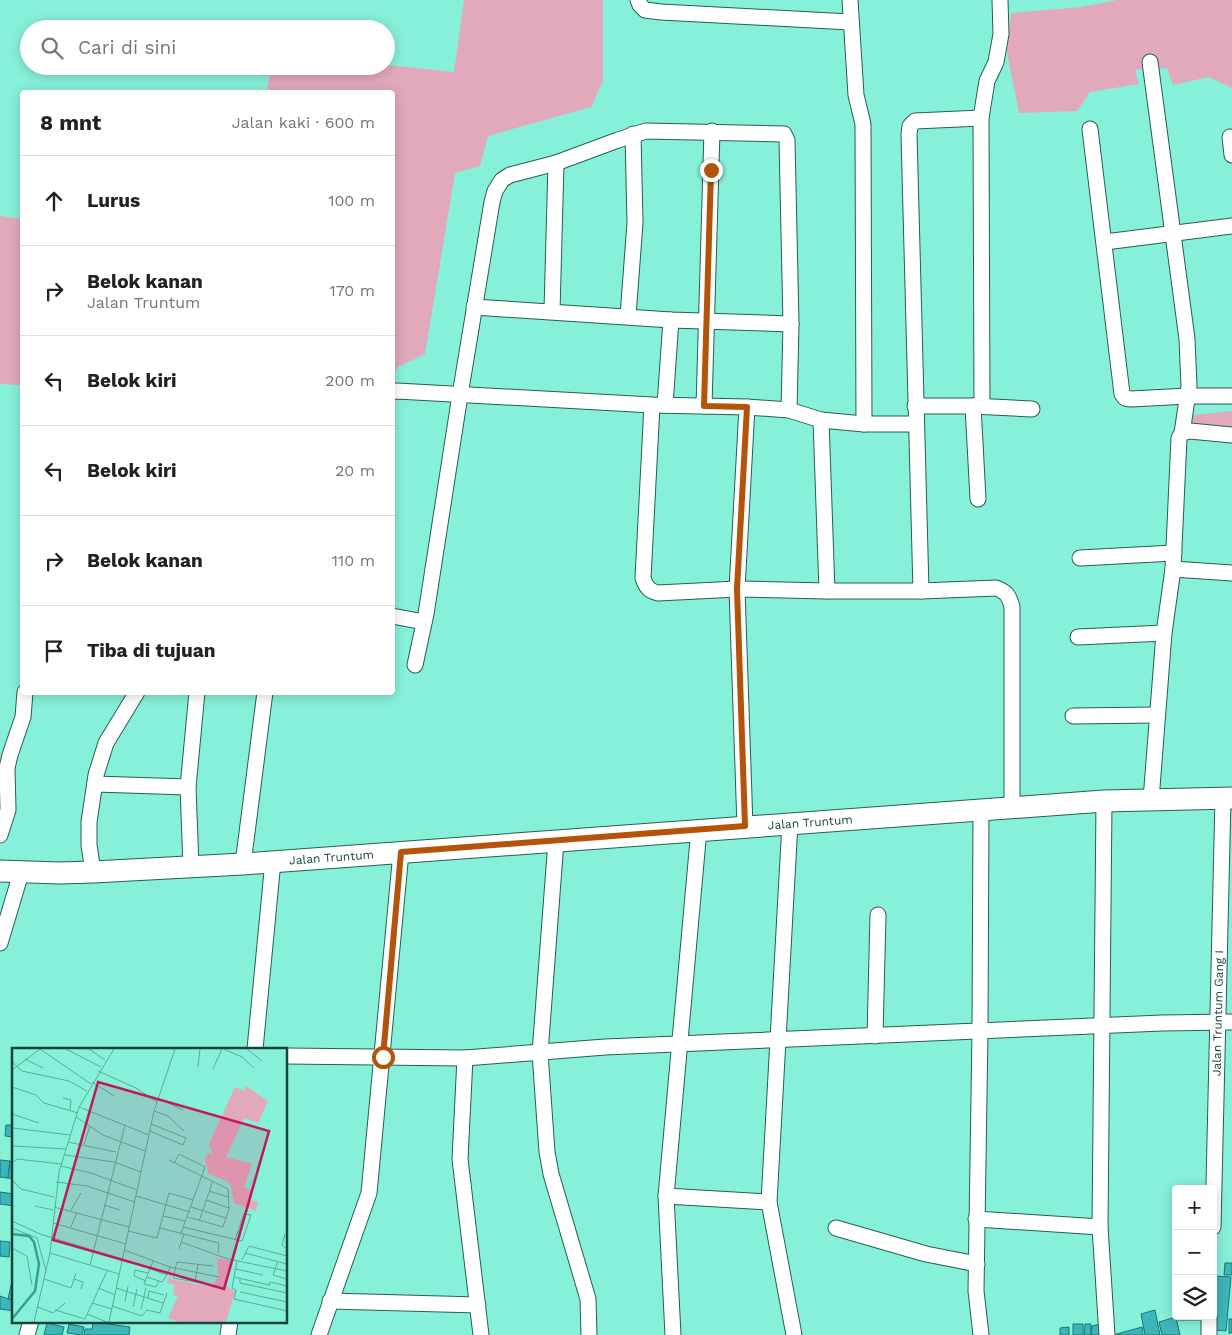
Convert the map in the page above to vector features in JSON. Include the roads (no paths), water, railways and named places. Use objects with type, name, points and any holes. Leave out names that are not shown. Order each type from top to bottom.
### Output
[{"type":"street","points":[[638,0],[645,10],[661,12],[850,22]]},
{"type":"street","points":[[850,0],[856,95],[862,124],[864,424]]},
{"type":"street","points":[[978,499],[981,118],[987,81],[996,62],[1001,34],[1000,0]]},
{"type":"street","points":[[1150,62],[1187,339],[1188,396],[1182,433],[1177,450],[1173,569],[1164,633],[1151,800]]},
{"type":"street","points":[[921,591],[915,406],[910,126],[915,121],[981,118]]},
{"type":"street","points":[[1090,129],[1122,394],[1125,398],[1131,399],[1232,396]]},
{"type":"street","points":[[415,665],[424,622],[474,307],[495,191],[502,180],[510,175],[556,163],[633,134],[646,131],[780,133],[786,136],[791,324],[789,410]]},
{"type":"street","points":[[704,406],[708,322],[712,131]]},
{"type":"street","points":[[628,316],[635,223],[633,134]]},
{"type":"street","points":[[1230,136],[1232,155]]},
{"type":"street","points":[[552,311],[556,163]]},
{"type":"street","points":[[1105,242],[1232,226]]},
{"type":"street","points":[[474,307],[708,322],[791,324]]},
{"type":"street","points":[[671,320],[659,405],[644,578],[647,588],[658,593],[737,589],[921,591],[996,588],[1004,606],[1008,622],[1008,808]]},
{"type":"street","points":[[395,391],[659,405],[747,407],[789,410],[821,420],[864,424],[916,424]]},
{"type":"street","points":[[915,406],[978,406],[1032,409]]},
{"type":"street","points":[[745,826],[737,589],[747,407]]},
{"type":"street","points":[[821,420],[827,591]]},
{"type":"street","points":[[1182,433],[1190,431],[1232,435]]},
{"type":"street","points":[[1080,558],[1174,553]]},
{"type":"street","points":[[1173,569],[1232,574]]},
{"type":"street","points":[[395,617],[424,622]]},
{"type":"street","points":[[1078,637],[1164,633]]},
{"type":"street","points":[[0,836],[8,810],[7,768],[23,717],[25,695]]},
{"type":"street","points":[[93,872],[88,822],[95,784],[106,743],[135,695]]},
{"type":"street","points":[[191,866],[188,787],[197,695]]},
{"type":"street","points":[[243,864],[265,695]]},
{"type":"street","points":[[1073,716],[1157,715]]},
{"type":"street","points":[[95,784],[188,787]]},
{"type":"street","name":"Jalan Truntum","points":[[0,871],[93,872],[243,864],[981,809],[1104,801],[1227,798]]},
{"type":"street","name":"Jalan Truntum Gang I","points":[[1215,1185],[1224,1022],[1227,798]]},
{"type":"street","points":[[1104,801],[1100,1227],[1107,1335]]},
{"type":"street","points":[[981,809],[980,1031],[976,1219],[976,1291],[981,1335]]},
{"type":"street","points":[[790,823],[769,1202],[794,1335]]},
{"type":"street","points":[[673,1335],[666,1196],[699,829]]},
{"type":"street","points":[[556,841],[540,1053],[548,1160],[588,1298],[589,1335]]},
{"type":"street","points":[[319,1335],[369,1193],[401,852]]},
{"type":"street","points":[[255,1048],[273,861]]},
{"type":"street","points":[[0,943],[21,872]]},
{"type":"street","points":[[875,1036],[878,915]]},
{"type":"street","points":[[288,1056],[465,1058],[605,1047],[1224,1022]]},
{"type":"street","points":[[465,1058],[460,1159],[481,1335]]},
{"type":"street","points":[[666,1196],[769,1202]]},
{"type":"street","points":[[976,1219],[1100,1227]]},
{"type":"street","points":[[836,1228],[926,1254],[977,1264]]},
{"type":"street","points":[[330,1301],[478,1306]]},
{"type":"street","points":[[1209,1320],[1209,1335]]},
{"type":"street","points":[[27,1335],[31,1322]]},
{"type":"street","points":[[228,1335],[230,1322]]}]
